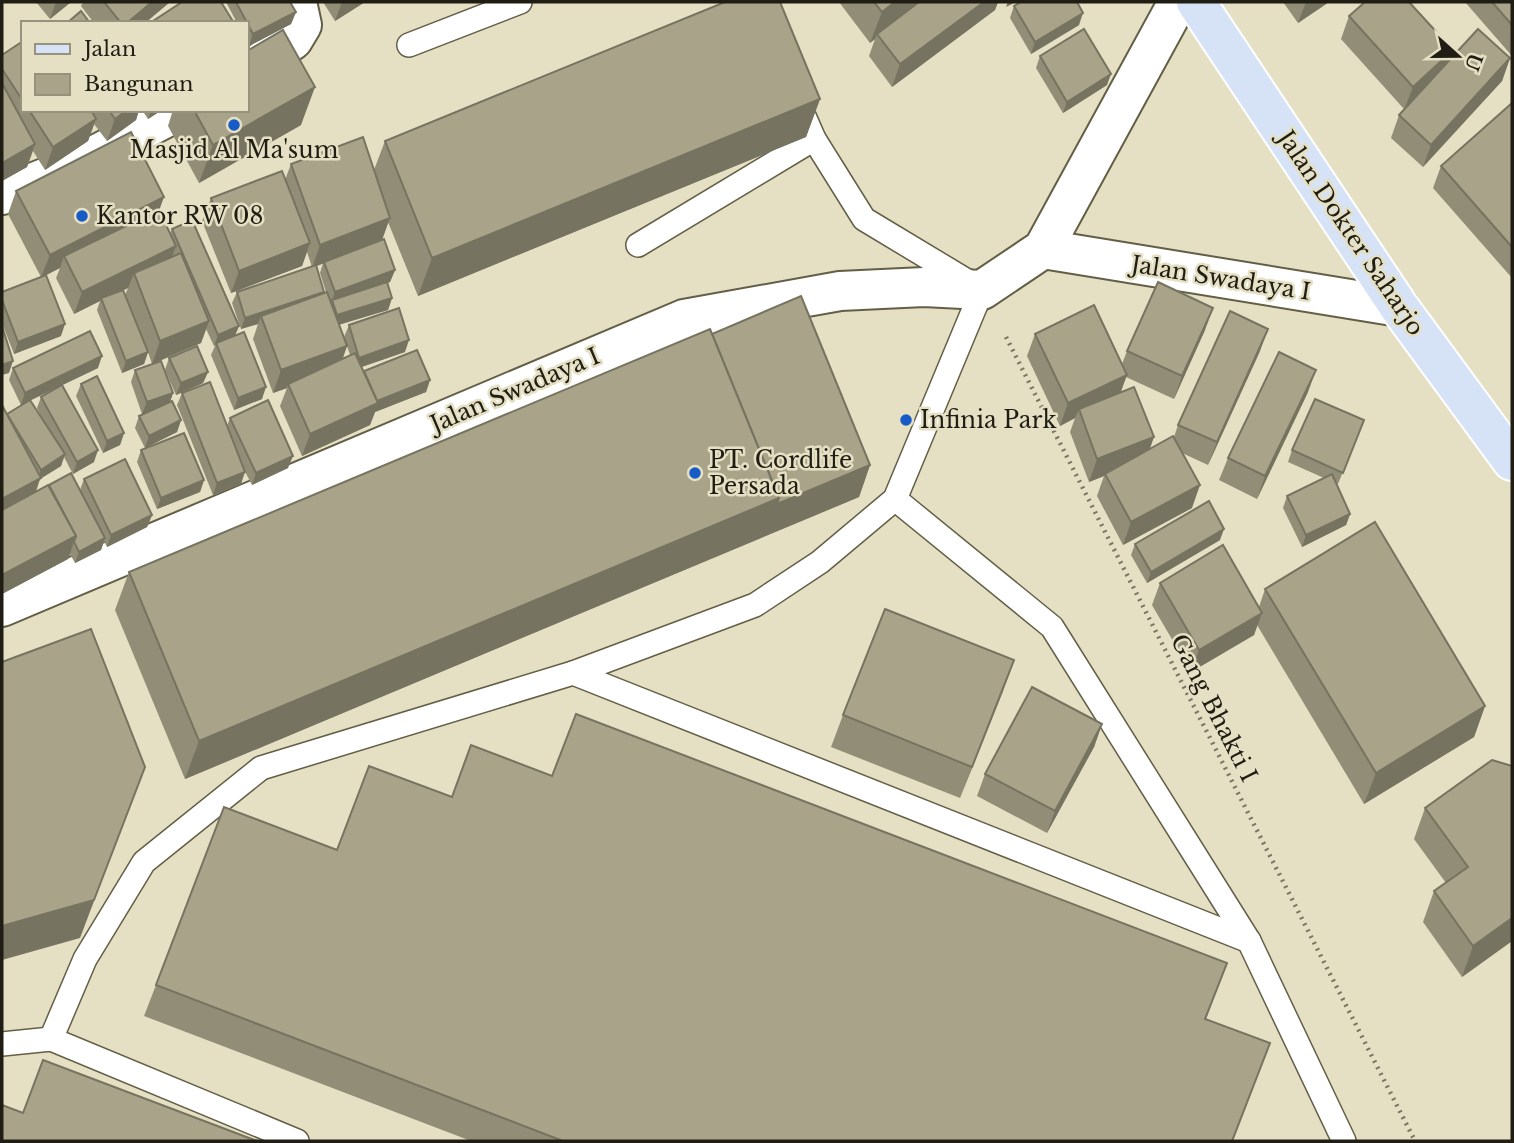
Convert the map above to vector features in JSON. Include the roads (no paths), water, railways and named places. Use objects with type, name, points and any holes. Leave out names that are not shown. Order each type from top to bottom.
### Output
[{"type":"main road","name":"Jalan Dokter Saharjo","points":[[1196,2],[1399,307],[1512,461]]},
{"type":"street","points":[[248,70],[293,40],[302,25],[297,2]]},
{"type":"street","points":[[982,290],[1043,249],[1178,2]]},
{"type":"street","points":[[2,195],[72,167],[177,112]]},
{"type":"street","name":"Jalan Swadaya I","points":[[1043,249],[1399,307]]},
{"type":"street","name":"Jalan Swadaya I","points":[[2,607],[684,319],[840,291],[924,287],[982,290]]},
{"type":"lane","points":[[409,45],[520,2]]},
{"type":"lane","points":[[51,1039],[85,960],[144,862],[261,768],[573,673],[755,605],[820,562],[895,499],[982,290],[864,219],[814,139],[787,77]]},
{"type":"lane","points":[[638,245],[814,139]]},
{"type":"lane","points":[[895,499],[1052,627],[1249,941],[1344,1141]]},
{"type":"lane","points":[[573,673],[1249,941]]},
{"type":"lane","points":[[2,1044],[51,1039],[297,1141]]},
{"type":"place","name":"Masjid Al Ma'sum","points":[[234,125]]},
{"type":"place","name":"Kantor RW 08","points":[[82,216]]},
{"type":"place","name":"Infinia Park","points":[[906,420]]},
{"type":"place","name":"PT. Cordlife Persada","points":[[695,473]]}]
